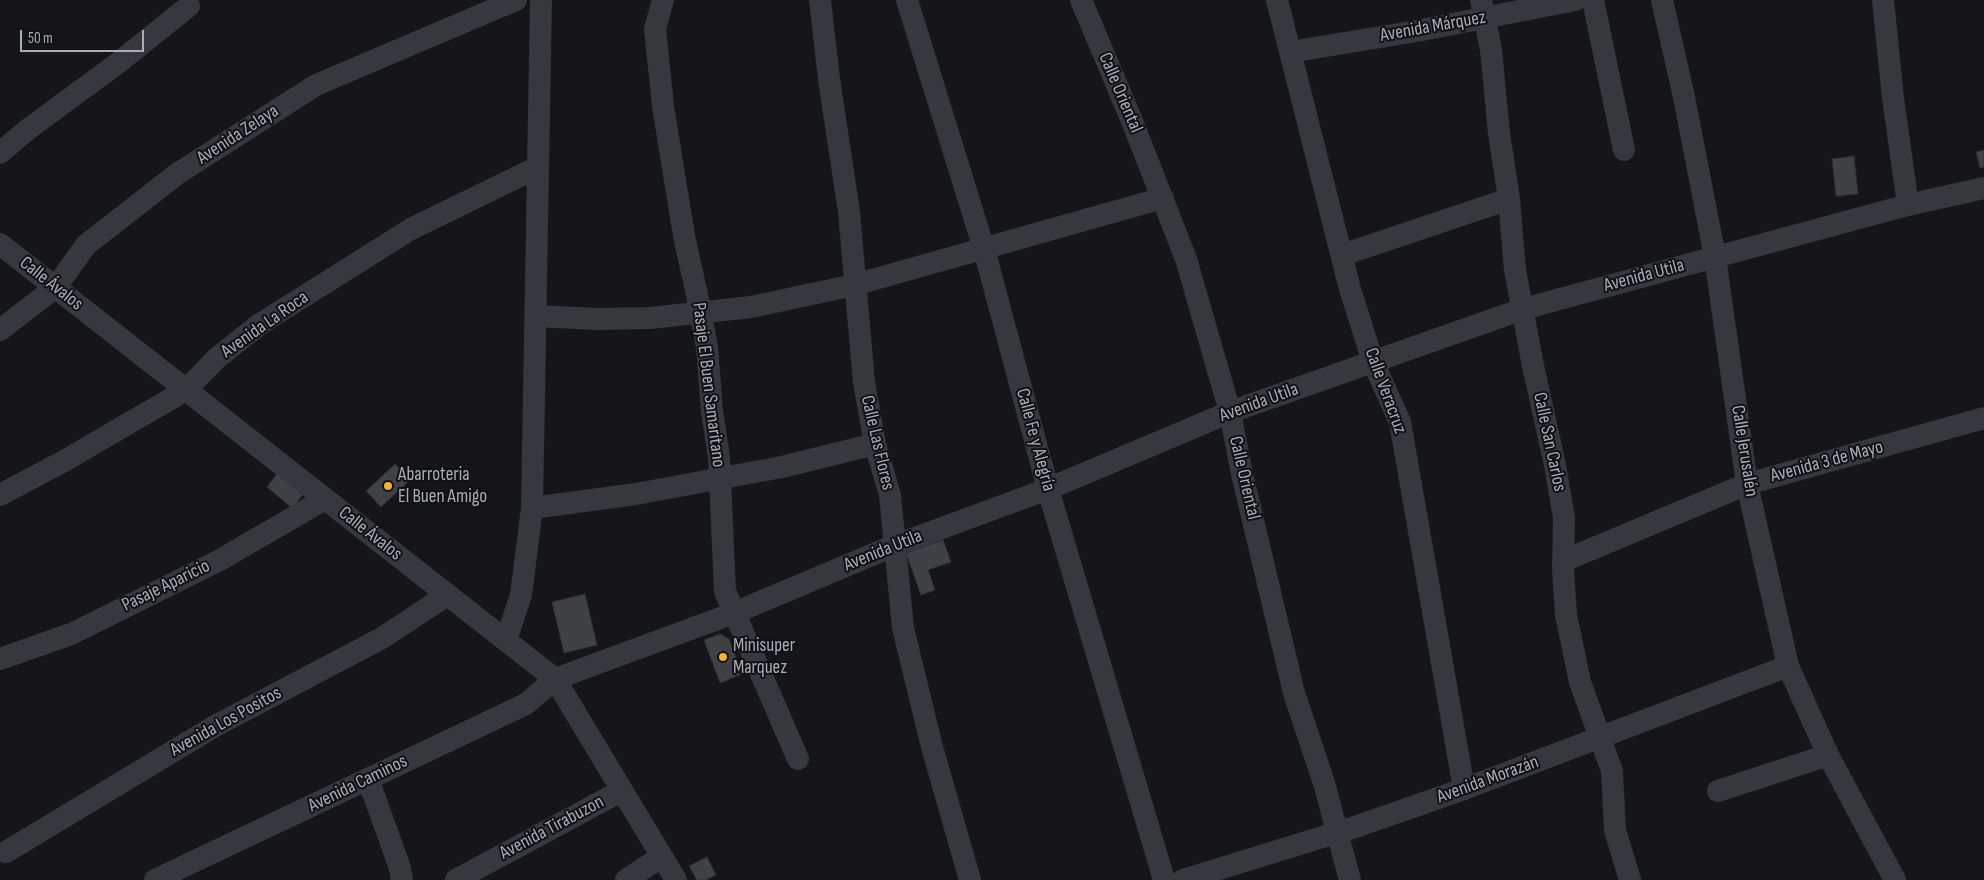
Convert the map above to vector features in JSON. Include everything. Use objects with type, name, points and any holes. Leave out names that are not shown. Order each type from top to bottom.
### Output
[{"type":"street","name":"Avenida Zelaya","points":[[0,330],[56,287],[86,245],[177,174],[316,86],[516,0]]},
{"type":"street","points":[[506,640],[521,596],[532,508],[542,0]]},
{"type":"street","name":"Pasaje El Buen Samaritano","points":[[663,0],[655,28],[663,106],[685,241],[707,347],[712,411],[719,457],[725,591],[798,759]]},
{"type":"street","name":"Calle Las Flores","points":[[820,0],[829,79],[849,212],[864,382],[875,444],[890,495],[893,546],[903,628],[932,747],[970,880]]},
{"type":"street","name":"Calle Fe y Alegría","points":[[907,0],[984,249],[1048,489],[1164,880]]},
{"type":"street","name":"Calle Oriental","points":[[1081,0],[1163,198],[1186,259],[1230,412],[1242,474],[1294,692],[1324,783],[1350,880]]},
{"type":"street","name":"Calle Veracruz","points":[[1277,0],[1350,289],[1373,362],[1400,422],[1464,789]]},
{"type":"street","name":"Avenida Márquez","points":[[1290,52],[1483,9],[1575,0]]},
{"type":"street","points":[[1593,0],[1624,150]]},
{"type":"street","name":"Calle Jerusalén","points":[[1662,0],[1690,126],[1715,257],[1747,484],[1788,666],[1828,755],[1895,880]]},
{"type":"street","points":[[1883,0],[1893,98],[1908,205]]},
{"type":"street","points":[[0,153],[27,130],[118,63],[189,6]]},
{"type":"street","name":"Calle San Carlos","points":[[1483,9],[1491,50],[1499,133],[1509,199],[1515,270],[1562,510],[1563,561],[1568,625],[1580,682],[1612,770],[1615,830],[1630,880]]},
{"type":"street","name":"Avenida La Roca","points":[[0,494],[64,460],[186,390],[217,358],[260,324],[411,229],[538,167]]},
{"type":"street","name":"Avenida Utila","points":[[555,679],[734,612],[893,546],[1048,489],[1230,412],[1523,309],[1908,205],[1984,188]]},
{"type":"street","points":[[536,316],[598,319],[633,318],[751,307],[854,285],[1163,198]]},
{"type":"street","points":[[1342,255],[1509,199]]},
{"type":"street","name":"Calle Ávalos","points":[[0,244],[555,679],[676,880]]},
{"type":"street","name":"Avenida 3 de Mayo","points":[[1563,561],[1747,484],[1984,418]]},
{"type":"street","points":[[532,508],[636,494],[782,467],[875,444]]},
{"type":"street","name":"Pasaje Aparicio","points":[[0,659],[71,634],[220,560],[325,499]]},
{"type":"street","name":"Avenida Los Positos","points":[[6,852],[215,726],[382,638],[447,594]]},
{"type":"street","name":"Avenida Morazán","points":[[1183,880],[1337,832],[1464,789],[1600,739],[1788,666]]},
{"type":"street","name":"Avenida Caminos","points":[[155,880],[182,874],[368,779],[526,704],[555,679]]},
{"type":"street","points":[[1718,791],[1828,755]]},
{"type":"street","points":[[368,779],[394,851],[402,880]]},
{"type":"street","name":"Avenida Tirabuzon","points":[[456,880],[622,791]]},
{"type":"street","points":[[626,880],[661,857]]},
{"type":"building","points":[[1984,150],[1984,167],[1980,168],[1976,152]]},
{"type":"building","points":[[1854,156],[1858,194],[1836,196],[1832,159]]},
{"type":"building","name":"Abarroteria El Buen Amigo","points":[[395,464],[410,480],[381,507],[366,491]]},
{"type":"building","points":[[279,471],[305,492],[292,508],[267,487]]},
{"type":"building","points":[[943,540],[951,562],[928,570],[935,590],[921,595],[906,553]]},
{"type":"building","points":[[585,594],[597,645],[564,653],[552,602]]},
{"type":"building","name":"Minisuper Marquez","points":[[720,634],[729,639],[742,674],[720,683],[704,640]]},
{"type":"building","points":[[707,857],[716,875],[706,880],[697,880],[689,866]]},
{"type":"place","name":"Abarroteria El Buen Amigo","points":[[388,486]]},
{"type":"place","name":"Minisuper Marquez","points":[[723,657]]}]
